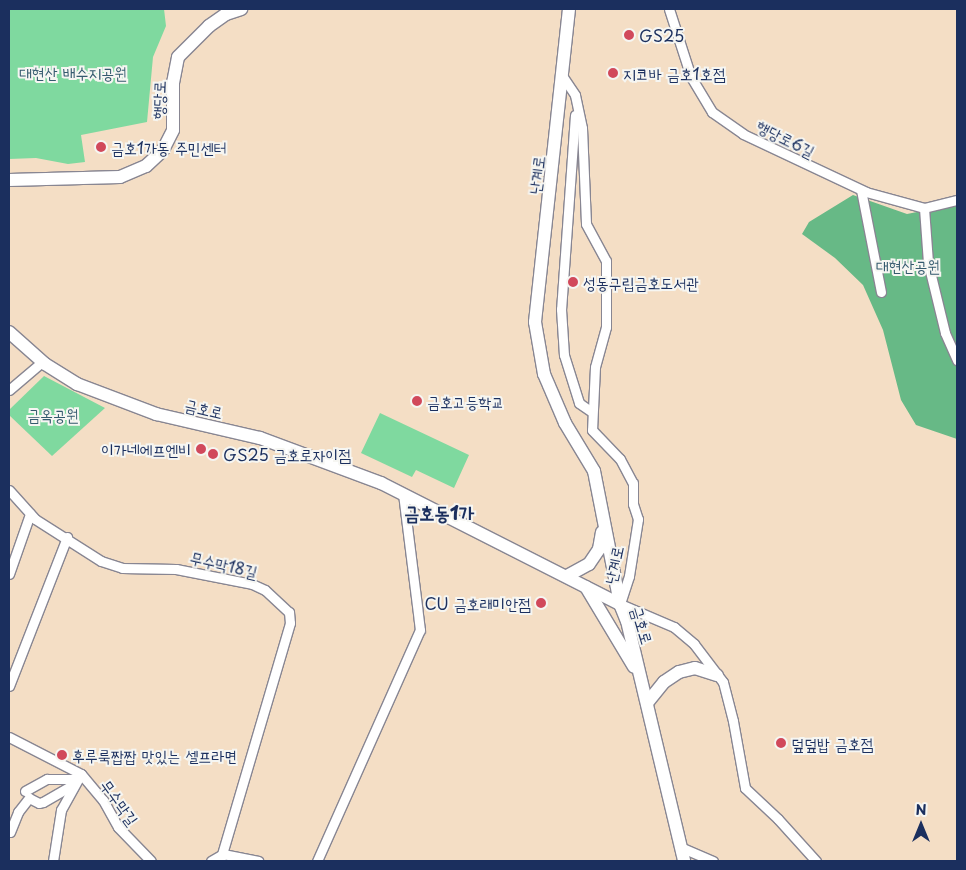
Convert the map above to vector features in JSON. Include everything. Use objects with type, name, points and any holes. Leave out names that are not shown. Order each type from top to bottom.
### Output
[{"type":"main road","name":"행당로","points":[[9,180],[120,177],[146,166],[163,150],[172,130],[173,83],[178,57],[209,26],[226,14],[241,9]]},
{"type":"main road","name":"난계로","points":[[569,9],[535,322],[544,374],[565,423],[594,471],[603,525],[620,604]]},
{"type":"main road","name":"금호로","points":[[9,332],[42,362],[77,384],[156,414],[260,438],[403,494],[620,604],[640,678],[684,861]]},
{"type":"main road","points":[[567,576],[589,564],[599,549],[603,525]]},
{"type":"main road","points":[[585,585],[640,678]]},
{"type":"main road","points":[[646,704],[664,682],[679,672],[696,668],[717,675]]},
{"type":"street","name":"행당로6길","points":[[669,9],[691,77],[712,112],[743,134],[793,160],[861,190],[924,208],[957,200]]},
{"type":"street","name":"난계로","points":[[561,74],[575,94],[582,128],[586,224],[606,262],[606,327],[594,367],[592,430],[620,459],[633,483],[633,504],[638,519],[629,576],[620,604]]},
{"type":"street","points":[[575,94],[575,142],[561,309],[564,355],[579,404],[592,412]]},
{"type":"street","points":[[861,190],[882,292]]},
{"type":"street","points":[[924,208],[928,263],[945,333],[957,360]]},
{"type":"street","points":[[9,390],[42,362]]},
{"type":"street","name":"무수막18길","points":[[9,490],[30,514],[67,537],[74,545],[101,560],[122,568],[176,569],[252,584],[265,590],[289,612],[290,623],[222,857]]},
{"type":"street","points":[[317,861],[420,630],[403,494]]},
{"type":"street","points":[[9,574],[30,514]]},
{"type":"street","points":[[9,686],[67,537]]},
{"type":"street","points":[[620,604],[674,627],[694,644],[722,682],[734,722],[745,788],[778,818],[816,861]]},
{"type":"street","name":"무수막길","points":[[9,737],[77,779],[103,800],[118,827],[151,861]]},
{"type":"street","points":[[25,791],[48,778],[77,779]]},
{"type":"street","points":[[10,832],[18,812],[29,798],[43,802],[77,779]]},
{"type":"street","points":[[53,861],[61,810],[77,779]]},
{"type":"street","points":[[680,847],[713,861]]},
{"type":"street","points":[[211,861],[222,857],[258,861]]},
{"type":"green space","name":"대현산 배수지공원","points":[[9,9],[164,9],[166,26],[153,57],[147,122],[81,135],[85,162],[68,164],[36,158],[9,159]]},
{"type":"green space","name":"대현산공원","points":[[853,195],[907,214],[957,204],[957,439],[916,425],[901,400],[883,330],[863,285],[835,258],[802,234],[809,222]]},
{"type":"green space","name":"금옥공원","points":[[44,376],[105,408],[52,456],[9,415],[9,410]]},
{"type":"green space","points":[[380,413],[469,455],[454,488],[416,470],[412,477],[361,453]]},
{"type":"place","name":"GS25","points":[[629,35]]},
{"type":"place","name":"지코바 금호1호점","points":[[613,73]]},
{"type":"place","name":"금호1가동 주민센터","points":[[101,147]]},
{"type":"place","name":"성동구립금호도서관","points":[[573,282]]},
{"type":"place","name":"금호고등학교","points":[[417,401]]},
{"type":"place","name":"이가네에프엔비","points":[[201,449]]},
{"type":"place","name":"GS25 금호로자이점","points":[[213,454]]},
{"type":"place","name":"CU 금호래미안점","points":[[541,603]]},
{"type":"place","name":"덮덮밥 금호점","points":[[781,743]]},
{"type":"place","name":"후루룩짭짭 맛있는 셀프라면","points":[[62,755]]},
{"type":"district","name":"금호동1가","points":[[439,513]]}]
